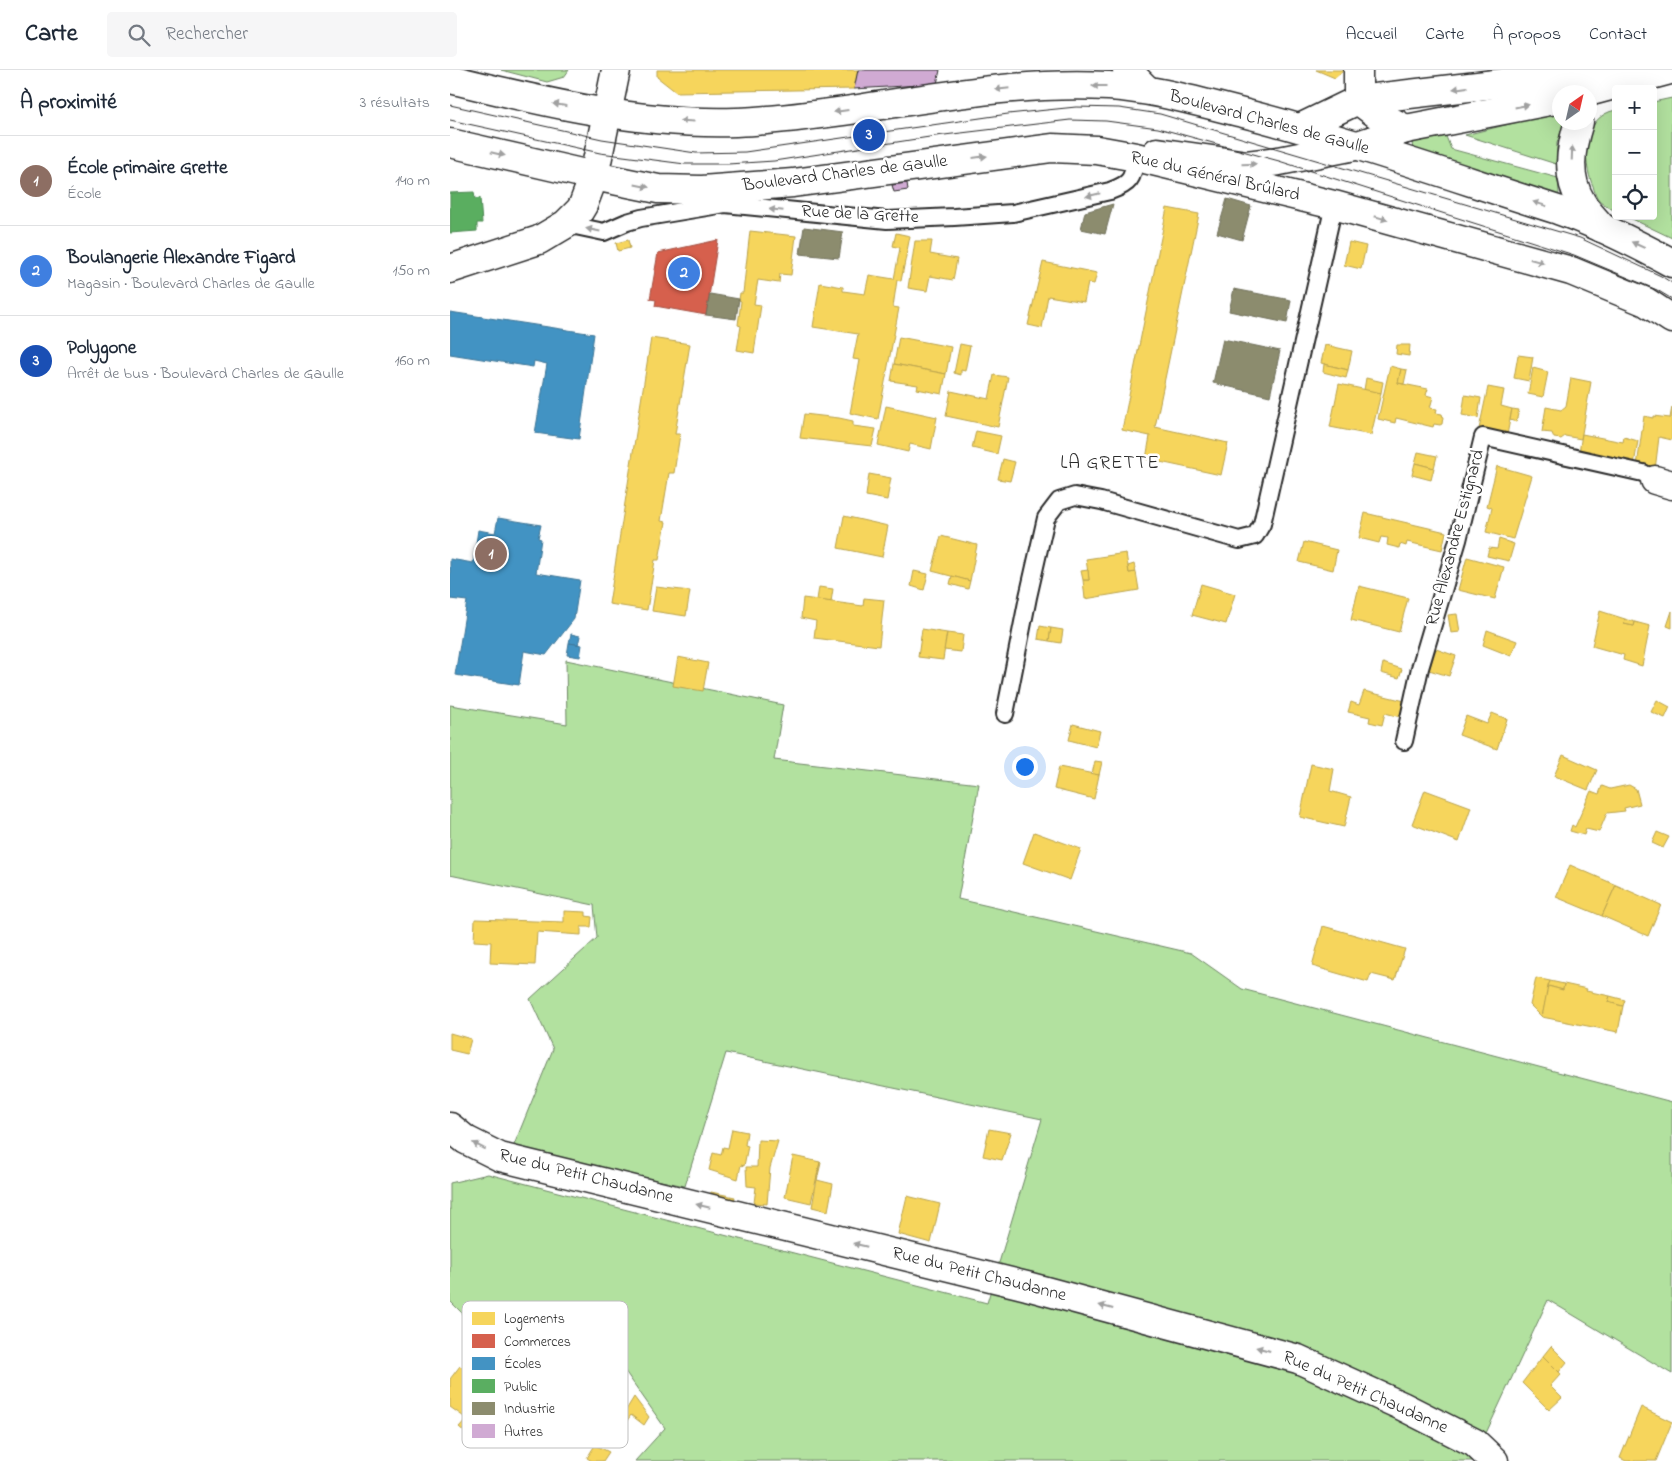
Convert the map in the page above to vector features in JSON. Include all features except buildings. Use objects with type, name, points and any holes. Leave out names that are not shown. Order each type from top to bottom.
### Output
[{"type":"street","points":[[450,269],[539,240],[566,224],[583,205],[594,176],[616,70]]},
{"type":"street","points":[[1127,70],[1146,89]]},
{"type":"street","points":[[1358,70],[1358,100]]},
{"type":"street","points":[[1564,85],[1613,70]]},
{"type":"street","points":[[1597,90],[1670,70]]},
{"type":"street","points":[[450,79],[545,102],[608,113]]},
{"type":"street","name":"Boulevard Charles de Gaulle","points":[[608,113],[663,120],[736,122],[800,117],[1005,88],[1106,86],[1146,89],[1300,128],[1558,210],[1602,228],[1672,263]]},
{"type":"street","points":[[1300,128],[1358,100],[1552,88]]},
{"type":"street","points":[[1097,150],[1132,148],[1247,165],[1306,157],[1355,146],[1406,129],[1552,89]]},
{"type":"street","points":[[1358,100],[1378,115],[1406,129]]},
{"type":"street","points":[[1577,130],[1572,145],[1571,175],[1582,203],[1602,228]]},
{"type":"street","points":[[450,143],[594,176]]},
{"type":"street","name":"Boulevard Charles de Gaulle","points":[[594,176],[658,189],[725,196],[793,183],[1052,148],[1097,150]]},
{"type":"street","name":"Rue du Général Brûlard","points":[[1097,150],[1135,165],[1334,205]]},
{"type":"street","points":[[1334,205],[1571,270],[1646,302],[1672,319]]},
{"type":"street","name":"Rue du Petit Chaudanne","points":[[450,1127],[466,1140],[500,1157],[1027,1286],[1298,1359],[1402,1406],[1475,1443],[1494,1461]]},
{"type":"lane","name":"Rue de la Grette","points":[[566,224],[604,232],[627,222],[725,196],[887,220],[1013,213],[1110,191],[1125,185],[1130,180],[1135,165]]},
{"type":"lane","points":[[1005,714],[1046,518],[1059,501],[1075,496],[1101,501],[1239,540],[1255,536],[1262,524],[1334,205]]},
{"type":"lane","name":"Rue Alexandre Estignard","points":[[1404,741],[1420,668],[1458,540],[1483,437],[1643,473],[1664,482]]},
{"type":"green space","points":[[501,70],[569,70],[564,77],[547,82]]},
{"type":"green space","points":[[1672,98],[1672,238],[1634,220],[1657,220],[1657,101]]},
{"type":"green space","points":[[1612,111],[1612,209],[1597,197],[1589,176],[1586,153],[1591,130],[1597,130],[1597,121],[1605,114]]},
{"type":"green space","points":[[1552,113],[1552,130],[1562,130],[1557,143],[1556,164],[1465,135]]},
{"type":"green space","points":[[1445,134],[1451,149],[1558,178],[1558,195],[1413,151],[1412,142]]},
{"type":"green space","points":[[566,660],[783,705],[774,760],[979,784],[958,899],[1191,953],[1242,989],[1672,1102],[1672,1374],[1548,1300],[1473,1461],[635,1461],[665,1428],[628,1375],[628,1301],[462,1301],[462,1313],[450,1301],[450,1183],[488,1174],[987,1303],[1042,1119],[726,1053],[685,1186],[512,1150],[553,1049],[530,999],[597,938],[594,905],[450,875],[450,705],[567,724]]},
{"type":"tram line","points":[[450,105],[602,139],[696,153],[745,152],[1008,114],[1076,107],[1119,108],[1160,114],[1580,238],[1672,283]]},
{"type":"tram line","points":[[450,120],[600,153],[685,164],[774,161],[936,136],[1070,120],[1106,121],[1158,128],[1279,161],[1574,255],[1657,290],[1672,299]]},
{"type":"place","name":"Polygone","points":[[869,135]]},
{"type":"place","name":"Boulangerie Alexandre Figard","points":[[684,273]]},
{"type":"place","name":"École primaire Grette","points":[[491,554]]},
{"type":"district","name":"LA GRETTE","points":[[1110,463]]}]
